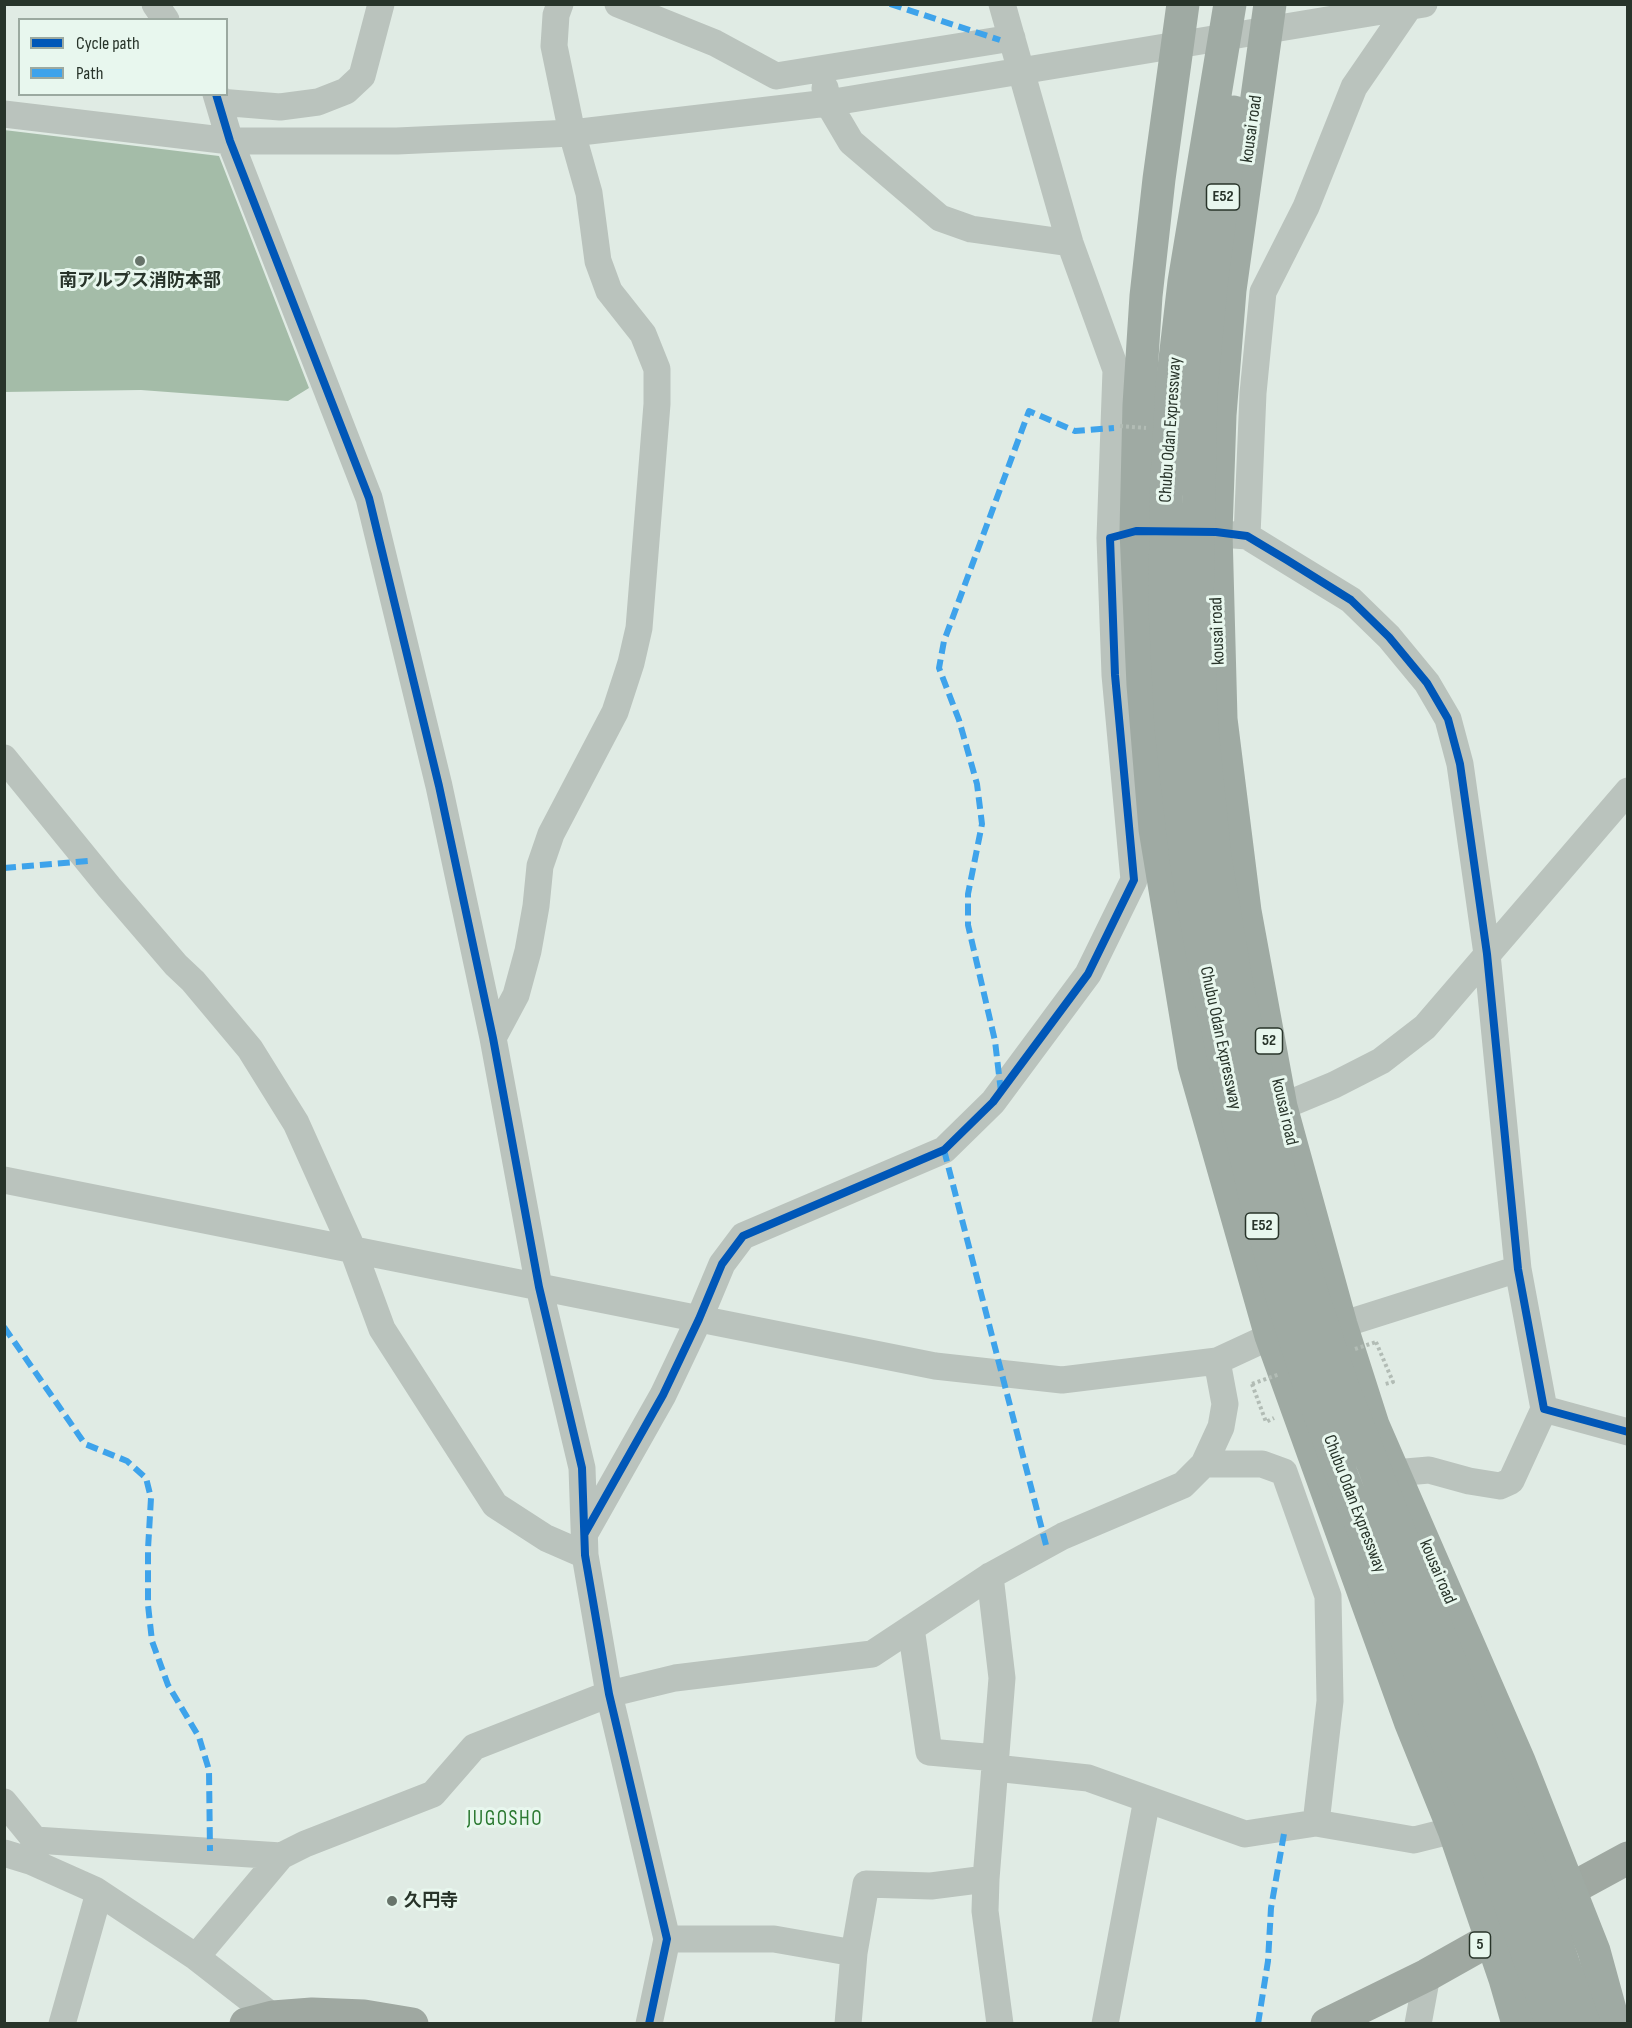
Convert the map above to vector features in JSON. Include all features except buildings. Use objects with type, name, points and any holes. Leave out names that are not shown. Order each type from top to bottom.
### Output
[{"type":"highway","points":[[1183,4],[1146,296],[1139,405],[1123,535],[1143,685],[1155,829],[1194,1065],[1271,1336],[1410,1721],[1454,1830],[1505,1978],[1518,2024]]},
{"type":"highway","name":"Chubu Odan Expressway","points":[[1230,4],[1184,282],[1171,397],[1166,496],[1166,611],[1171,729],[1186,860],[1208,987],[1257,1205],[1284,1304],[1313,1396],[1500,1875],[1552,2024]]},
{"type":"highway","name":"Chubu Odan Expressway","points":[[1261,13],[1212,279],[1201,390],[1197,612],[1202,729],[1215,857],[1237,986],[1285,1198],[1312,1293],[1365,1447],[1530,1866],[1584,2024]]},
{"type":"highway","name":"kousai road","points":[[1261,13],[1230,290],[1220,415],[1215,532],[1221,719],[1245,911],[1281,1107],[1341,1325],[1373,1425],[1519,1761],[1594,1951],[1614,2024]]},
{"type":"main road","name":"5","points":[[1327,2024],[1427,1975],[1491,1939],[1569,1890],[1628,1858]]},
{"type":"main road","points":[[265,2021],[312,2014],[364,2016],[412,2024]]},
{"type":"street","points":[[155,4],[165,18]]},
{"type":"street","points":[[381,4],[362,76],[346,91],[318,102],[280,107],[218,98],[230,141],[369,498],[439,786],[492,1038],[539,1287],[582,1468],[585,1544],[609,1694],[667,1938],[649,2024]]},
{"type":"street","points":[[492,1038],[516,995],[532,929],[540,866],[551,834],[615,712],[632,663],[639,628],[657,404],[657,369],[643,334],[609,291],[598,261],[589,193],[572,133],[554,46],[556,15],[560,4]]},
{"type":"street","points":[[618,4],[716,43],[776,76],[1012,38]]},
{"type":"street","points":[[585,1544],[663,1395],[722,1264],[744,1236],[944,1150],[993,1102],[1089,974],[1134,880],[1115,675],[1123,535],[1116,370],[1070,243],[1002,4]]},
{"type":"street","points":[[4,114],[230,141],[397,141],[572,133],[828,103],[1177,46],[1261,13],[1415,5]]},
{"type":"street","points":[[1247,536],[1253,393],[1263,292],[1306,207],[1354,87],[1415,5]]},
{"type":"street","points":[[822,69],[828,103],[850,142],[940,218],[971,229],[1070,243]]},
{"type":"street","points":[[1123,535],[1215,532],[1247,536],[1351,600],[1389,637],[1427,683],[1448,719],[1460,764],[1487,954],[1518,1269],[1544,1409],[1511,1481],[1500,1486],[1469,1481],[1429,1470],[1394,1473]]},
{"type":"street","points":[[4,758],[109,887],[250,1049],[296,1123],[353,1250],[382,1329],[495,1505],[546,1538],[585,1544]]},
{"type":"street","points":[[1281,1107],[1334,1085],[1381,1061],[1425,1027],[1628,791]]},
{"type":"street","points":[[4,1180],[935,1366],[1062,1380],[1217,1361],[1271,1336],[1341,1325],[1518,1269]]},
{"type":"street","points":[[196,1957],[281,1856],[305,1844],[432,1794],[474,1747],[609,1694],[675,1677],[872,1654],[990,1575],[1063,1536],[1183,1485],[1204,1464],[1221,1427],[1225,1404],[1217,1361]]},
{"type":"street","points":[[1544,1409],[1628,1432]]},
{"type":"street","points":[[1204,1464],[1262,1464],[1284,1472],[1328,1596],[1330,1701],[1316,1823]]},
{"type":"street","points":[[990,1575],[1002,1678],[985,1911],[1000,2024]]},
{"type":"street","points":[[911,1628],[929,1752],[1088,1778],[1245,1834],[1316,1823],[1414,1840],[1454,1830]]},
{"type":"street","points":[[1105,2024],[1147,1799]]},
{"type":"street","points":[[4,1802],[33,1851],[196,1957],[265,2021]]},
{"type":"street","points":[[4,1853],[33,1851],[281,1856]]},
{"type":"street","points":[[848,2024],[854,1953],[866,1884],[931,1886],[986,1879]]},
{"type":"street","points":[[62,2024],[99,1893]]},
{"type":"street","points":[[667,1938],[774,1939],[854,1953]]},
{"type":"street","points":[[1418,2024],[1427,1975]]},
{"type":"path","points":[[1252,1384],[1266,1422],[1274,1419],[1271,1410]]},
{"type":"marked path","points":[[890,4],[1000,40]]},
{"type":"marked path","points":[[1001,1092],[995,1041],[968,925],[968,894],[982,824],[977,784],[959,720],[939,668],[944,641],[1029,411],[1075,431],[1114,428]]},
{"type":"marked path","points":[[4,868],[88,861]]},
{"type":"marked path","points":[[944,1150],[1046,1545]]},
{"type":"marked path","points":[[4,1327],[85,1444],[127,1461],[146,1478],[151,1498],[148,1605],[152,1641],[168,1685],[199,1737],[209,1770],[210,1851]]},
{"type":"marked path","points":[[1258,2024],[1268,1961],[1271,1908],[1285,1828]]},
{"type":"cycle path","points":[[217,96],[230,141],[369,498],[439,786],[493,1038],[539,1287],[582,1468],[585,1555],[609,1694],[667,1939],[649,2024]]},
{"type":"cycle path","points":[[585,1533],[663,1395],[722,1264],[743,1236],[944,1150],[993,1102],[1088,974],[1134,880],[1115,675],[1110,538],[1136,531],[1216,532],[1247,536],[1287,560],[1351,600],[1389,637],[1427,683],[1448,719],[1460,764],[1487,954],[1518,1269],[1544,1409],[1628,1432]]},
{"type":"place","name":"南アルプス消防本部","points":[[140,261]]},
{"type":"place","name":"久円寺","points":[[392,1901]]},
{"type":"district","name":"JUGOSHO","points":[[505,1820]]}]
